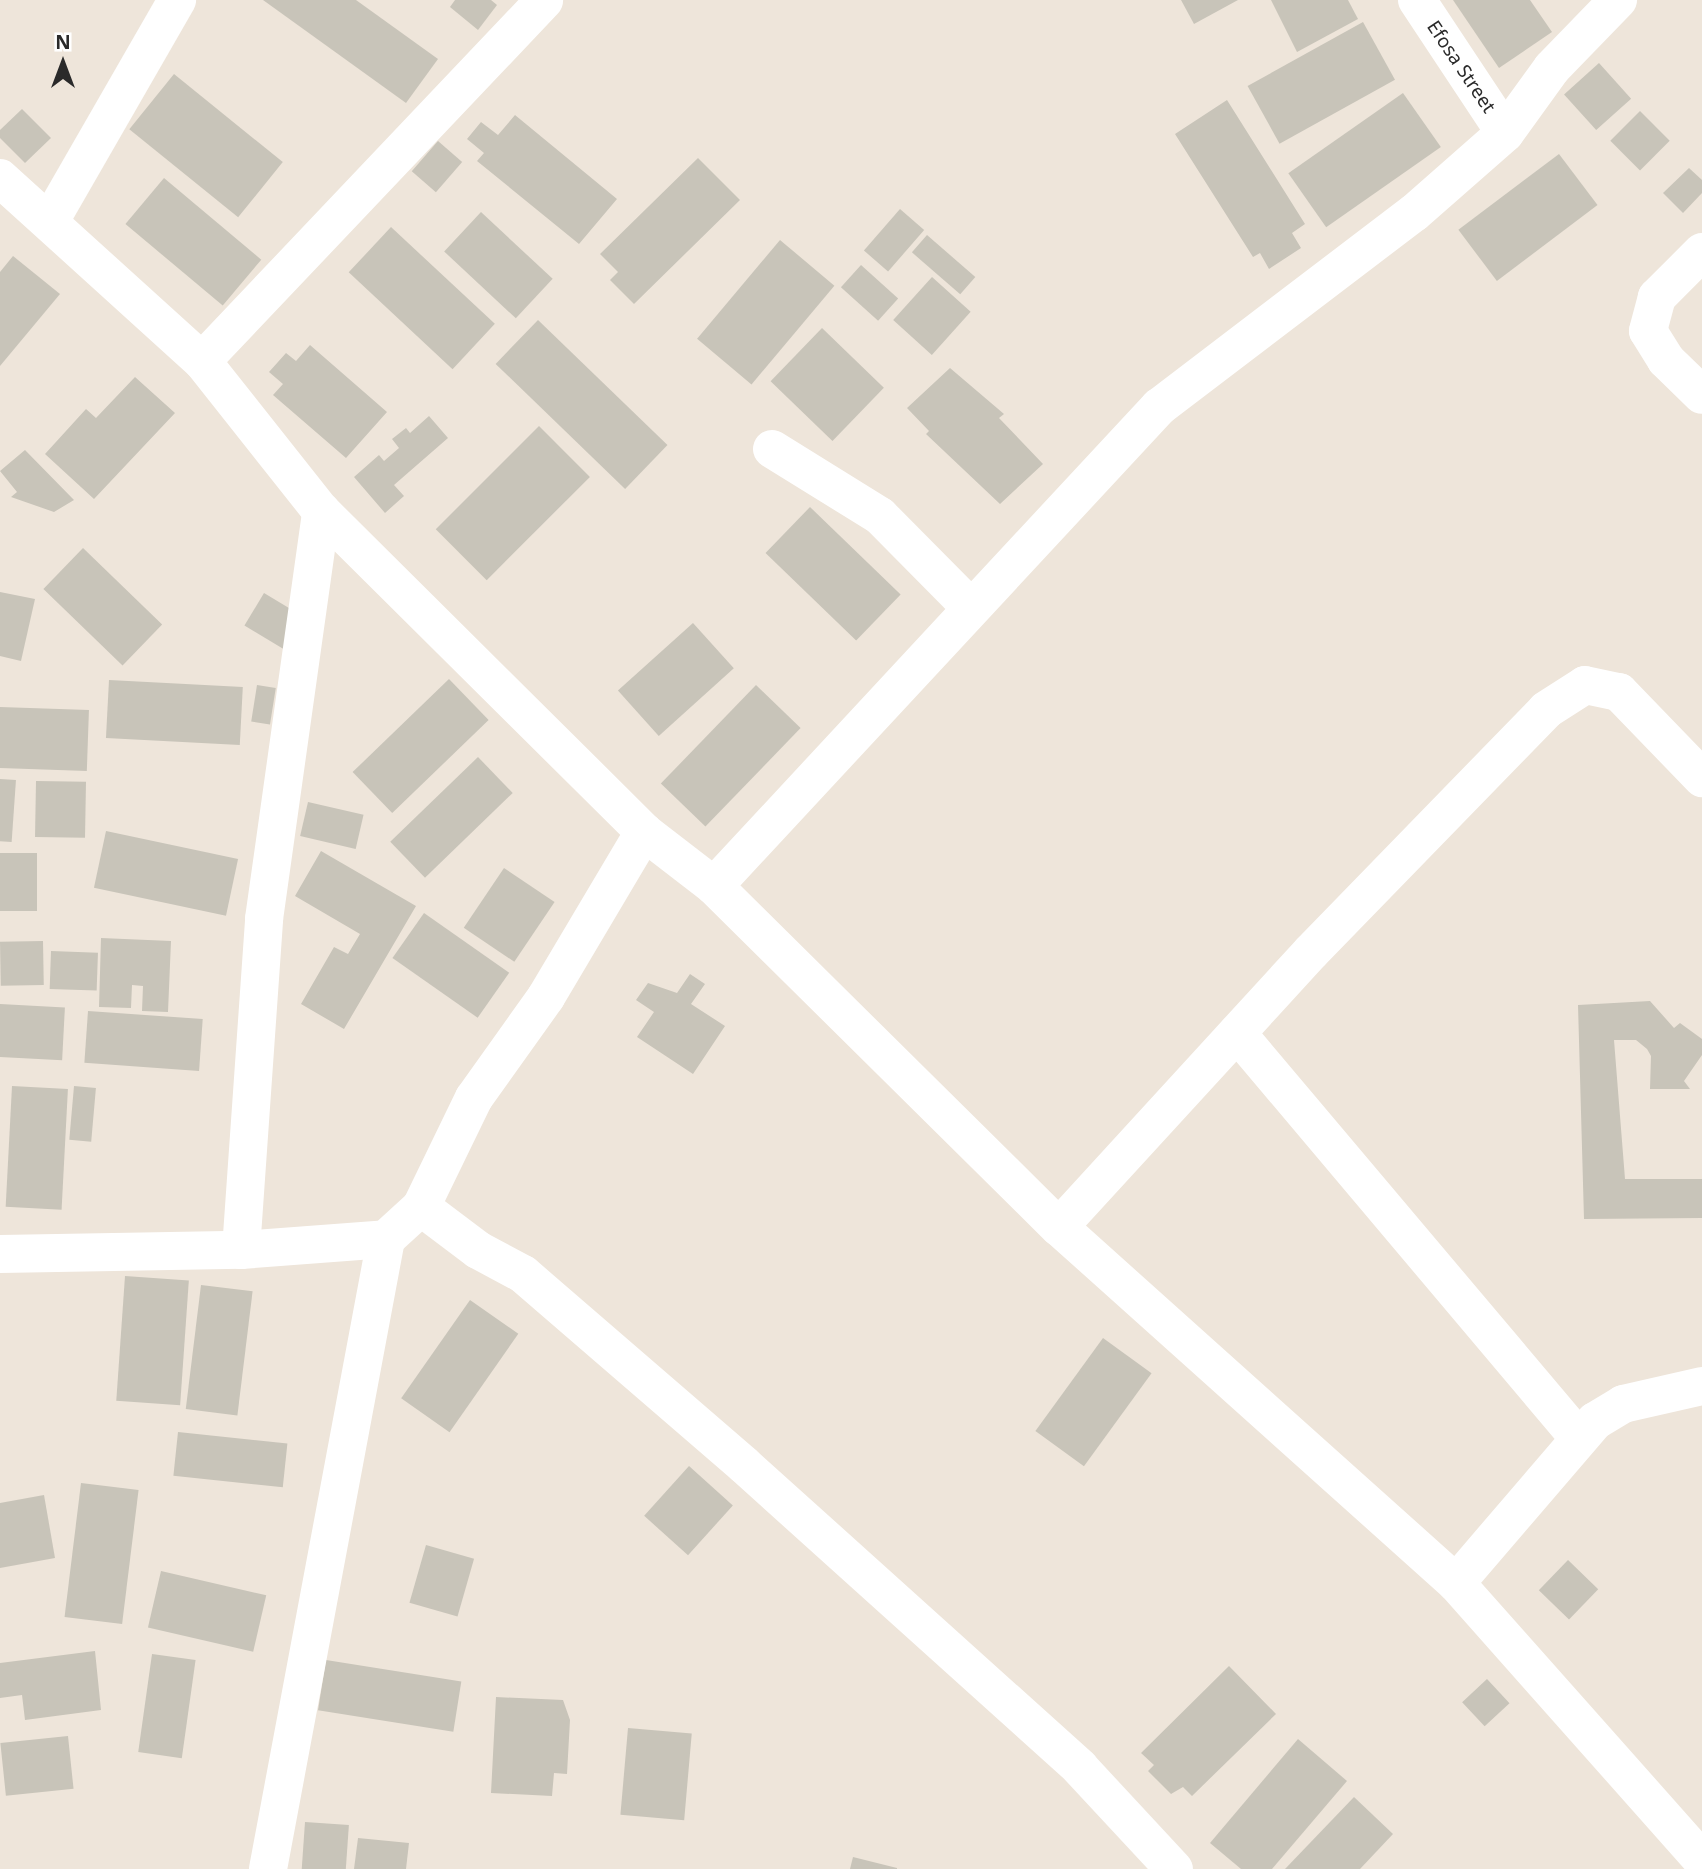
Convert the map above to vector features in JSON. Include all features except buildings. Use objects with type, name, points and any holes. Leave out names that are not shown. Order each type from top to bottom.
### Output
[{"type":"street","points":[[50,222],[177,0]]},
{"type":"street","points":[[202,361],[544,0]]},
{"type":"street","name":"Efosa Street","points":[[1417,0],[1505,133]]},
{"type":"street","points":[[714,886],[1158,407],[1414,213],[1505,133],[1552,68],[1618,0]]},
{"type":"street","points":[[0,178],[202,361],[321,510],[644,832],[714,886],[1059,1227],[1456,1583],[1702,1860]]},
{"type":"street","points":[[1702,252],[1657,297],[1648,331],[1666,360],[1702,395]]},
{"type":"street","points":[[772,449],[880,516],[971,608]]},
{"type":"street","points":[[242,1250],[264,919],[321,510]]},
{"type":"street","points":[[1059,1227],[1237,1033],[1546,710],[1585,685],[1619,692],[1702,778]]},
{"type":"street","points":[[268,1869],[386,1240],[421,1207],[474,1098],[546,998],[644,832]]},
{"type":"street","points":[[1237,1033],[1577,1436]]},
{"type":"street","points":[[421,1207],[478,1250],[523,1275],[744,1465],[1080,1768],[1174,1869]]},
{"type":"street","points":[[0,1254],[242,1250],[386,1240]]},
{"type":"street","points":[[1456,1583],[1577,1436],[1623,1404],[1702,1386]]}]
